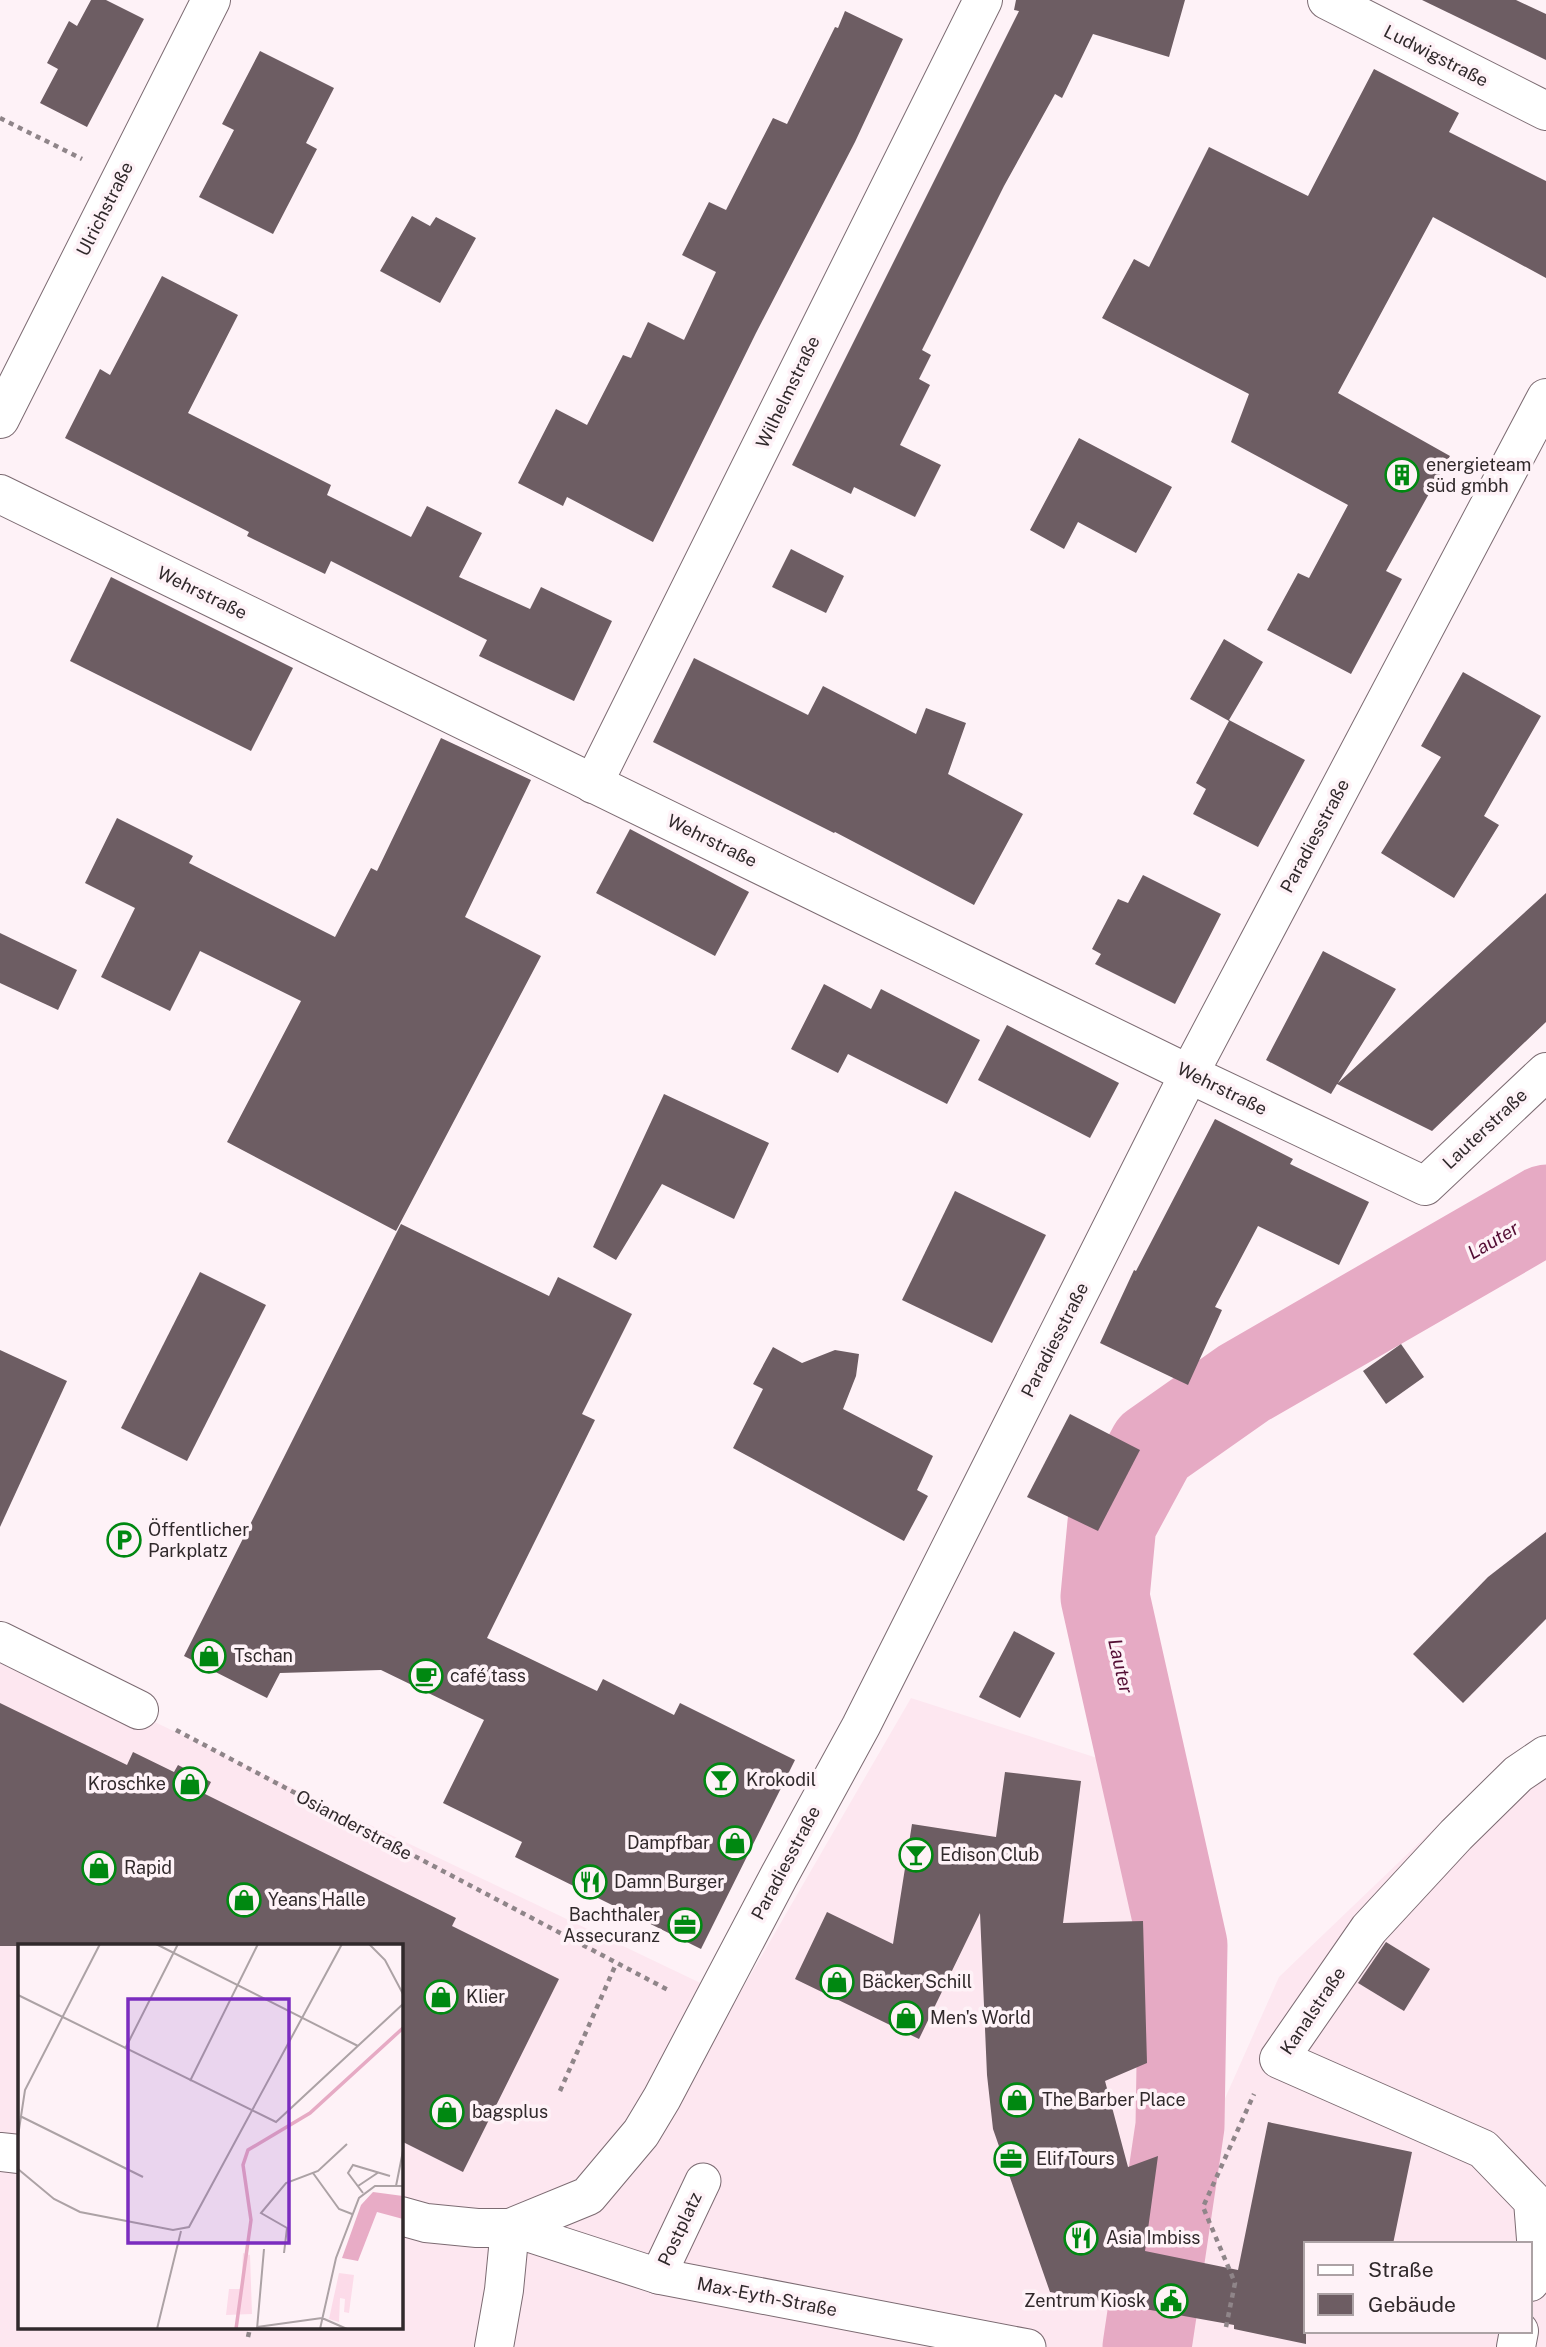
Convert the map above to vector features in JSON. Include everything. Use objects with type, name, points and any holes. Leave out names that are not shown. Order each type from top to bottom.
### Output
[{"type":"street","name":"Ulrichstraße","points":[[0,419],[211,0]]},
{"type":"street","name":"Wilhelmstraße","points":[[593,784],[983,0]]},
{"type":"street","name":"Ludwigstraße","points":[[1327,0],[1546,111]]},
{"type":"street","name":"Paradiesstraße","points":[[510,2228],[588,2196],[641,2133],[861,1727],[1189,1074],[1546,398]]},
{"type":"street","name":"Wehrstraße","points":[[0,494],[1424,1186]]},
{"type":"street","name":"Lauterstraße","points":[[1424,1186],[1546,1072]]},
{"type":"street","points":[[0,1641],[139,1710]]},
{"type":"street","name":"Kanalstraße","points":[[1532,2273],[1537,2252],[1533,2201],[1483,2149],[1279,2059],[1369,1929],[1509,1782],[1546,1755]]},
{"type":"street","points":[[0,2152],[18,2154]]},
{"type":"street","name":"Postplatz","points":[[658,2276],[703,2181]]},
{"type":"street","points":[[402,2216],[426,2223],[510,2228],[494,2347]]},
{"type":"street","name":"Max-Eyth-Straße","points":[[510,2228],[658,2276],[1028,2347]]},
{"type":"path","points":[[0,118],[120,179]]},
{"type":"path","name":"Osianderstraße","points":[[139,1710],[616,1964],[708,2010]]},
{"type":"path","points":[[560,2091],[616,1964]]},
{"type":"path","points":[[1226,2328],[1235,2283],[1203,2207],[1250,2100],[1279,2059]]},
{"type":"path","points":[[247,2337],[249,2330]]},
{"type":"shaded area","points":[[0,1648],[736,2000],[911,1698],[1125,1767],[1162,1910],[1150,2144],[1198,2159],[1279,1977],[1445,1818],[1546,1776],[1546,2347],[0,2347]]},
{"type":"building","points":[[91,0],[106,0],[144,19],[87,127],[40,103],[58,69],[47,63],[69,21],[77,26]]},
{"type":"building","points":[[1016,0],[1185,0],[1169,57],[1093,34],[1062,98],[1055,94],[1004,186],[922,350],[931,355],[919,379],[930,385],[900,445],[941,465],[915,517],[854,487],[851,494],[792,465],[1019,11],[1014,10]]},
{"type":"building","points":[[1422,0],[1516,0],[1546,14],[1546,60]]},
{"type":"building","points":[[845,11],[903,39],[855,142],[756,333],[653,542],[567,497],[563,506],[518,483],[556,409],[587,425],[623,355],[631,358],[648,322],[684,340],[716,272],[682,255],[709,202],[726,210],[773,118],[787,124]]},
{"type":"building","points":[[260,51],[334,88],[306,143],[317,149],[273,234],[199,197],[234,130],[222,124]]},
{"type":"building","points":[[1374,69],[1459,113],[1449,132],[1546,181],[1546,278],[1433,217],[1338,393],[1450,456],[1386,571],[1402,579],[1351,674],[1267,630],[1298,573],[1309,578],[1348,505],[1231,442],[1249,394],[1102,318],[1134,259],[1149,267],[1209,147],[1308,196]]},
{"type":"building","points":[[412,216],[430,226],[436,217],[476,238],[440,303],[380,271]]},
{"type":"building","points":[[162,276],[238,315],[188,413],[331,485],[327,495],[411,537],[427,506],[482,533],[459,577],[530,609],[541,587],[612,621],[574,701],[479,656],[487,640],[331,561],[325,574],[247,536],[249,532],[65,438],[100,369],[110,375]]},
{"type":"building","points":[[1079,438],[1172,487],[1136,553],[1078,522],[1064,549],[1030,530]]},
{"type":"building","points":[[791,549],[844,576],[826,613],[772,587]]},
{"type":"building","points":[[111,577],[293,668],[251,751],[70,661]]},
{"type":"building","points":[[1224,639],[1263,662],[1229,720],[1305,760],[1258,847],[1193,814],[1206,789],[1196,783],[1229,721],[1190,699]]},
{"type":"building","points":[[694,658],[808,715],[823,686],[916,734],[926,708],[966,723],[948,774],[1023,814],[974,905],[835,832],[653,742]]},
{"type":"building","points":[[1463,672],[1541,716],[1484,816],[1499,825],[1454,898],[1381,853],[1441,757],[1421,746]]},
{"type":"building","points":[[441,738],[531,780],[465,917],[541,956],[396,1231],[227,1142],[301,1001],[200,951],[170,1011],[101,977],[135,908],[85,883],[117,818],[193,856],[189,863],[335,937],[371,868],[377,871]]},
{"type":"building","points":[[630,829],[749,892],[715,956],[596,893]]},
{"type":"building","points":[[1143,875],[1221,914],[1175,1004],[1095,964],[1101,954],[1092,949],[1118,899],[1128,903]]},
{"type":"building","points":[[1546,893],[1546,1022],[1432,1131],[1337,1084],[1331,1094],[1266,1060],[1323,951],[1396,989],[1338,1083]]},
{"type":"building","points":[[0,933],[77,970],[58,1010],[0,983]]},
{"type":"building","points":[[824,984],[871,1009],[881,989],[980,1040],[947,1104],[848,1054],[838,1073],[791,1049]]},
{"type":"building","points":[[1007,1025],[1119,1083],[1090,1138],[978,1080]]},
{"type":"building","points":[[664,1094],[769,1143],[734,1219],[662,1184],[616,1260],[593,1247]]},
{"type":"building","points":[[1215,1119],[1293,1159],[1290,1164],[1369,1202],[1339,1265],[1258,1226],[1215,1307],[1222,1310],[1188,1385],[1100,1343],[1134,1270],[1136,1271]]},
{"type":"building","points":[[955,1191],[1046,1235],[992,1343],[902,1300]]},
{"type":"building","points":[[401,1224],[549,1296],[558,1277],[632,1314],[582,1414],[595,1420],[487,1638],[597,1691],[603,1679],[674,1715],[680,1703],[795,1760],[701,1949],[515,1857],[522,1842],[443,1803],[484,1720],[381,1670],[280,1673],[267,1698],[184,1656]]},
{"type":"building","points":[[200,1272],[266,1305],[187,1461],[121,1428]]},
{"type":"building","points":[[1401,1344],[1424,1377],[1386,1404],[1363,1371]]},
{"type":"building","points":[[773,1347],[802,1363],[835,1350],[859,1354],[856,1376],[843,1409],[933,1456],[917,1490],[928,1496],[904,1541],[733,1448],[763,1389],[753,1384]]},
{"type":"building","points":[[0,1350],[67,1381],[0,1527]]},
{"type":"building","points":[[1070,1414],[1140,1450],[1098,1531],[1027,1497]]},
{"type":"building","points":[[1546,1532],[1546,1619],[1463,1703],[1413,1654],[1488,1577]]},
{"type":"building","points":[[1014,1631],[1055,1653],[1020,1718],[979,1697]]},
{"type":"building","points":[[0,1703],[127,1765],[133,1752],[174,1772],[178,1765],[211,1782],[205,1794],[456,1918],[452,1926],[559,1979],[463,2172],[402,2142],[402,1944],[0,1946]]},
{"type":"building","points":[[1005,1772],[1081,1781],[1063,1923],[1143,1921],[1147,2063],[1105,2081],[1128,2167],[1158,2156],[1145,2251],[1238,2270],[1268,2122],[1412,2152],[1393,2242],[1304,2242],[1306,2344],[1234,2329],[1234,2325],[1050,2292],[993,2129],[987,2075],[980,1913],[919,2039],[795,1979],[827,1912],[893,1944],[912,1824],[996,1837]]},
{"type":"building","points":[[1386,1942],[1430,1969],[1404,2011],[1358,1983]]},
{"type":"waterway","name":"Lauter","points":[[1147,2347],[1180,2126],[1183,1945],[1105,1597],[1112,1523],[1153,1447],[1244,1383],[1546,1209]]},
{"type":"place","name":"energieteam süd gmbh","points":[[1402,475]]},
{"type":"place","name":"Öffentlicher Parkplatz","points":[[124,1540]]},
{"type":"place","name":"Tschan","points":[[209,1656]]},
{"type":"place","name":"café tass","points":[[426,1676]]},
{"type":"place","name":"Krokodil","points":[[721,1780]]},
{"type":"place","name":"Kroschke","points":[[190,1784]]},
{"type":"place","name":"Dampfbar","points":[[735,1843]]},
{"type":"place","name":"Edison Club","points":[[916,1855]]},
{"type":"place","name":"Rapid","points":[[99,1868]]},
{"type":"place","name":"Damn Burger","points":[[590,1882]]},
{"type":"place","name":"Yeans Halle","points":[[244,1900]]},
{"type":"place","name":"Bachthaler Assecuranz","points":[[685,1925]]},
{"type":"place","name":"Bäcker Schill","points":[[837,1982]]},
{"type":"place","name":"Klier","points":[[441,1997]]},
{"type":"place","name":"Men's World","points":[[906,2018]]},
{"type":"place","name":"The Barber Place","points":[[1017,2100]]},
{"type":"place","name":"bagsplus","points":[[447,2112]]},
{"type":"place","name":"Elif Tours","points":[[1011,2159]]},
{"type":"place","name":"Asia Imbiss","points":[[1081,2238]]},
{"type":"place","name":"Zentrum Kiosk","points":[[1171,2301]]}]
